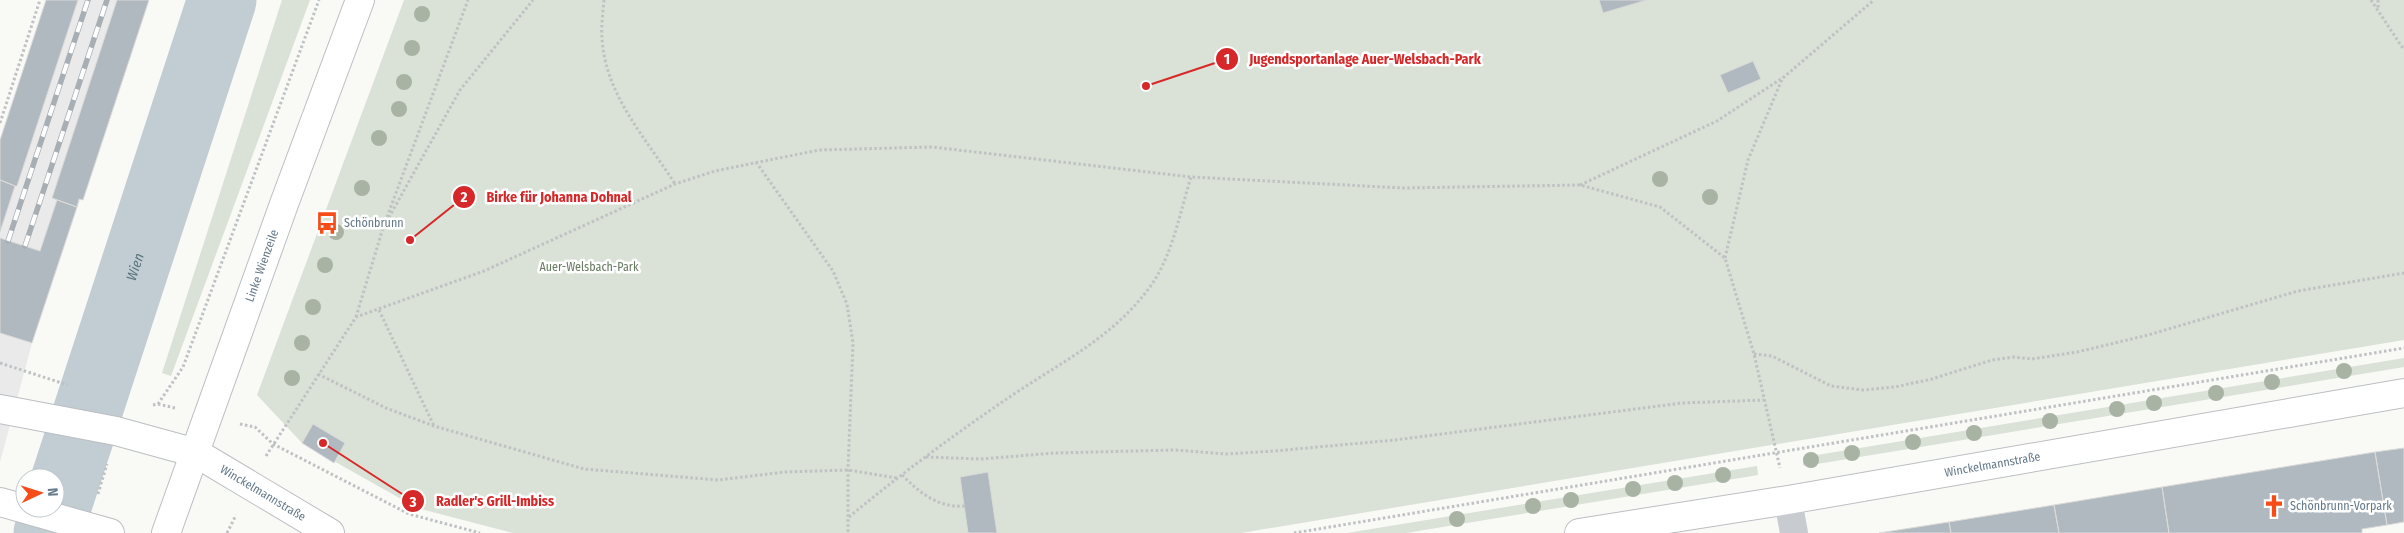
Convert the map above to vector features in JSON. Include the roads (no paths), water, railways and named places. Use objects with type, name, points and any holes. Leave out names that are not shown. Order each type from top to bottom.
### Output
[{"type":"main road","name":"Linke Wienzeile","points":[[166,533],[284,204],[360,0]]},
{"type":"main road","name":"Winckelmannstraße","points":[[1579,533],[1788,500],[2404,393]]},
{"type":"main road","name":"Winckelmannstraße","points":[[0,410],[128,434],[196,452],[330,533]]},
{"type":"main road","points":[[0,502],[102,531]]},
{"type":"street","points":[[1788,500],[1794,533]]},
{"type":"waterway","name":"Wien","points":[[48,533],[222,0]]},
{"type":"railway","points":[[8,241],[88,0]]},
{"type":"railway","points":[[25,246],[107,0]]},
{"type":"place","name":"Jugendsportanlage Auer-Welsbach-Park","points":[[1146,86]]},
{"type":"place","name":"Schönbrunn","points":[[327,223]]},
{"type":"place","name":"Birke für Johanna Dohnal","points":[[410,240]]},
{"type":"place","name":"Radler's Grill-Imbiss","points":[[323,443]]},
{"type":"place","name":"Schönbrunn-Vorpark","points":[[2274,506]]},
{"type":"park label","name":"Auer-Welsbach-Park","points":[[589,267]]}]
